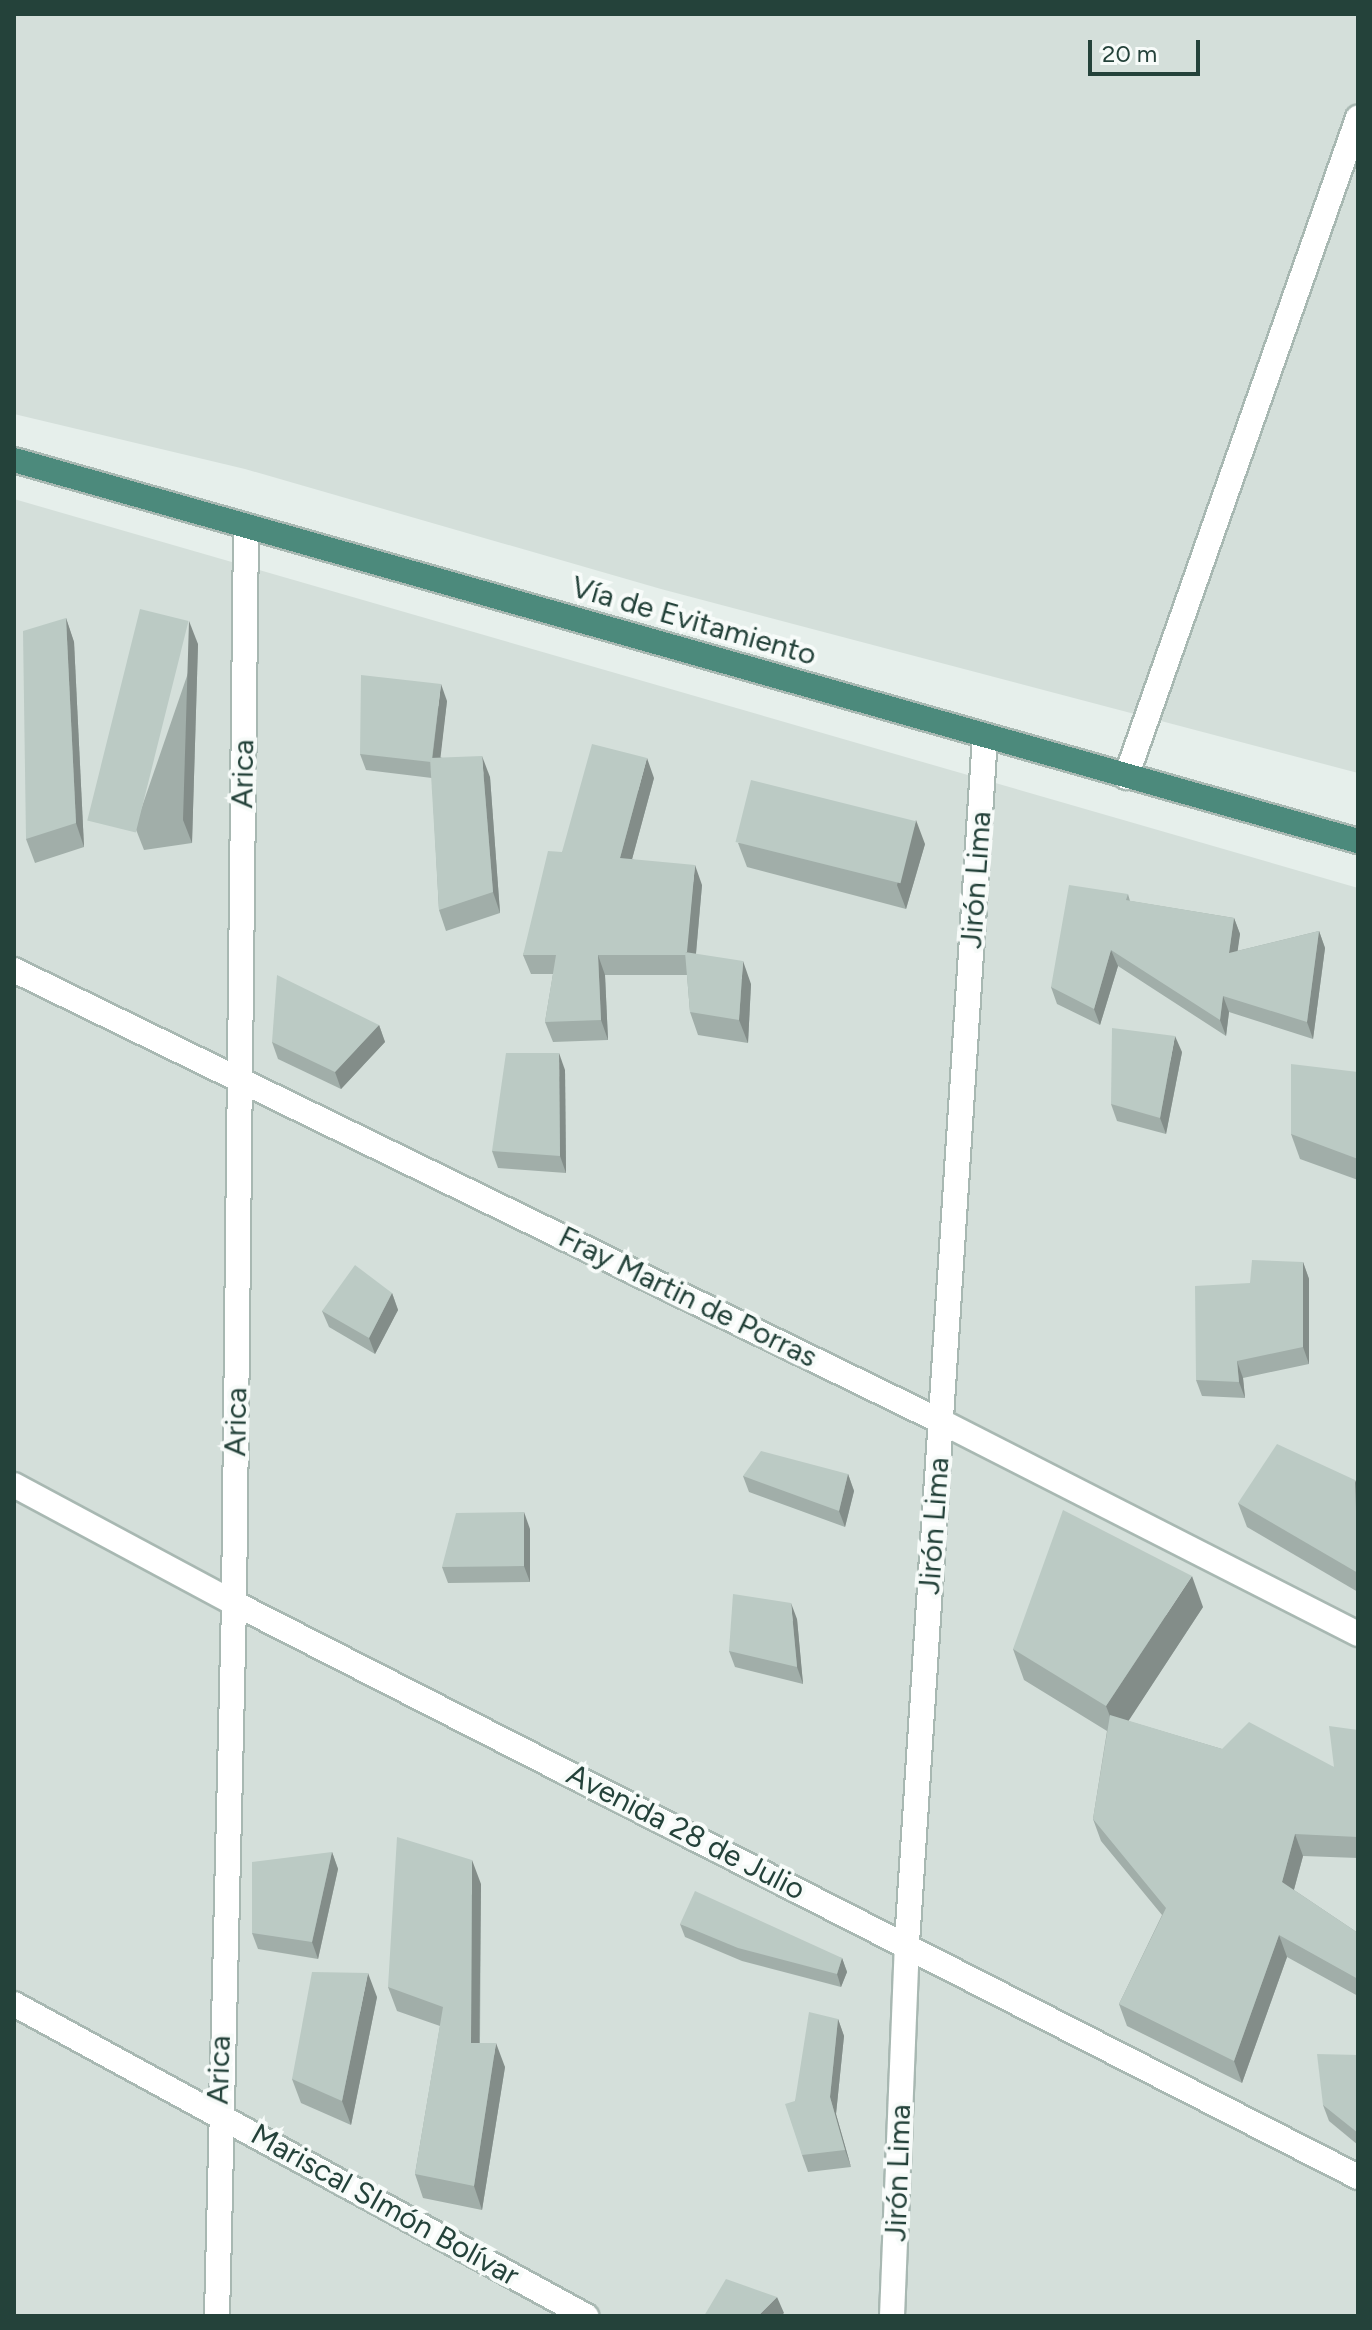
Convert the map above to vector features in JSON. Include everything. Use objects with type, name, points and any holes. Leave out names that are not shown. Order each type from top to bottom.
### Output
[{"type":"highway","name":"Vía de Evitamiento","points":[[14,460],[1358,841]]},
{"type":"street","points":[[1126,777],[1358,118]]},
{"type":"street","name":"Arica","points":[[217,2316],[218,2113],[234,1603],[246,528]]},
{"type":"street","name":"Jirón Lima","points":[[892,2316],[907,1943],[985,737]]},
{"type":"street","name":"Fray Martin de Porras","points":[[14,970],[240,1077],[940,1421],[1358,1634]]},
{"type":"street","name":"Avenida 28 de Julio","points":[[14,1485],[234,1603],[907,1943],[1358,2177]]},
{"type":"street","name":"Mariscal SImón Bolívar","points":[[14,2004],[586,2316]]},
{"type":"shaded area","points":[[14,14],[1358,14],[1358,773],[661,589],[245,469],[14,414]]},
{"type":"shaded area","points":[[14,499],[1358,888],[1358,2316],[14,2316]]},
{"type":"building","points":[[140,609],[189,621],[136,833],[87,821]]},
{"type":"building","points":[[66,618],[76,823],[26,839],[23,631]]},
{"type":"building","points":[[361,675],[441,684],[431,762],[360,754]]},
{"type":"building","points":[[592,744],[647,758],[620,858],[695,865],[687,952],[686,955],[598,955],[601,1020],[545,1022],[556,955],[523,955],[548,851],[562,852]]},
{"type":"building","points":[[482,756],[493,892],[439,910],[430,758]]},
{"type":"building","points":[[751,780],[916,821],[900,883],[736,842]]},
{"type":"building","points":[[1069,885],[1128,894],[1126,900],[1234,918],[1229,953],[1319,931],[1307,1022],[1223,996],[1220,1020],[1111,950],[1094,1009],[1051,987]]},
{"type":"building","points":[[685,952],[743,961],[739,1020],[690,1012]]},
{"type":"building","points":[[277,975],[379,1025],[335,1072],[272,1042]]},
{"type":"building","points":[[1112,1028],[1175,1036],[1160,1118],[1111,1104]]},
{"type":"building","points":[[506,1053],[559,1053],[560,1156],[492,1151]]},
{"type":"building","points":[[1291,1064],[1358,1072],[1358,1159],[1291,1134]]},
{"type":"building","points":[[1252,1260],[1303,1262],[1303,1347],[1237,1361],[1239,1382],[1196,1380],[1195,1286],[1250,1283]]},
{"type":"building","points":[[355,1265],[392,1293],[369,1338],[322,1311]]},
{"type":"building","points":[[1277,1444],[1355,1480],[1358,1573],[1238,1503]]},
{"type":"building","points":[[761,1451],[848,1474],[839,1511],[743,1476]]},
{"type":"building","points":[[1063,1510],[1192,1576],[1106,1706],[1013,1649]]},
{"type":"building","points":[[524,1512],[524,1566],[442,1567],[456,1513]]},
{"type":"building","points":[[733,1594],[791,1603],[797,1667],[729,1651]]},
{"type":"building","points":[[1110,1715],[1222,1749],[1249,1722],[1334,1767],[1329,1726],[1358,1730],[1358,1837],[1295,1834],[1282,1882],[1358,1933],[1358,1979],[1279,1935],[1234,2061],[1119,2004],[1166,1908],[1093,1819]]},
{"type":"building","points":[[397,1837],[472,1860],[471,2043],[496,2043],[474,2186],[415,2174],[443,2007],[388,1987]]},
{"type":"building","points":[[332,1852],[312,1942],[252,1933],[252,1862]]},
{"type":"building","points":[[695,1891],[842,1958],[837,1974],[738,1948],[680,1924]]},
{"type":"building","points":[[312,1972],[368,1973],[342,2101],[292,2079]]},
{"type":"building","points":[[809,2012],[838,2019],[830,2097],[845,2150],[802,2155],[785,2104],[795,2101]]},
{"type":"building","points":[[1317,2054],[1358,2055],[1358,2133],[1323,2105]]},
{"type":"building","points":[[726,2279],[777,2297],[758,2316],[704,2316]]}]
